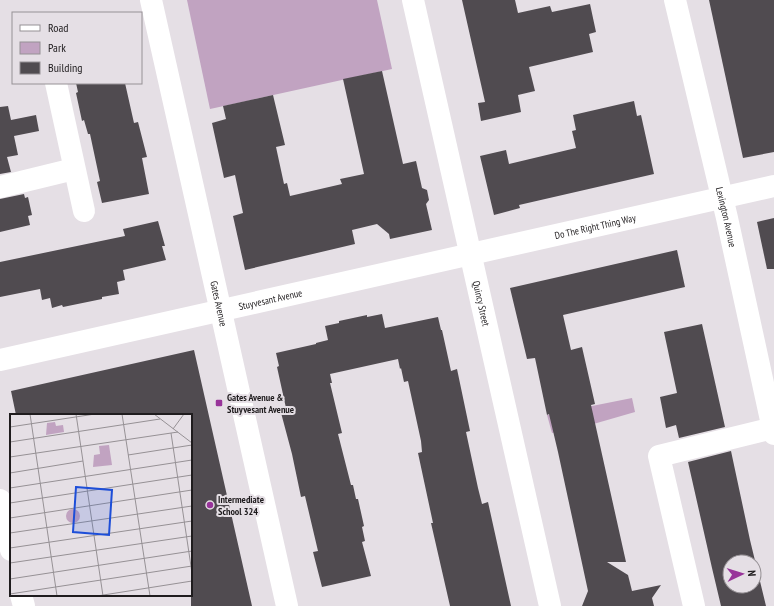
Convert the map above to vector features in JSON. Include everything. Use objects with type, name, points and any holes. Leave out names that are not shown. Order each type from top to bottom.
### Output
[{"type":"street","name":"Gates Avenue","points":[[152,0],[287,606]]},
{"type":"street","name":"Quincy Street","points":[[413,0],[550,606]]},
{"type":"street","name":"Lexington Avenue","points":[[675,0],[727,218],[773,431]]},
{"type":"street","points":[[56,84],[84,211]]},
{"type":"street","points":[[0,187],[74,169]]},
{"type":"street","points":[[721,198],[774,186]]},
{"type":"street","name":"Do The Right Thing Way","points":[[470,255],[721,198]]},
{"type":"street","name":"Stuyvesant Avenue","points":[[0,360],[470,255]]},
{"type":"street","points":[[694,606],[659,456],[773,431]]},
{"type":"street","points":[[0,500],[10,545]]},
{"type":"street","points":[[21,596],[24,606]]},
{"type":"green space","points":[[187,0],[377,0],[392,69],[210,109]]},
{"type":"green space","points":[[632,398],[635,412],[590,425],[552,433],[547,415]]},
{"type":"building","points":[[462,0],[515,0],[518,13],[550,6],[552,12],[590,4],[596,32],[589,34],[593,52],[529,67],[535,91],[518,95],[521,112],[481,121],[478,103],[485,102]]},
{"type":"building","points":[[709,0],[774,0],[774,152],[743,158]]},
{"type":"building","points":[[382,71],[403,164],[416,161],[422,188],[427,190],[429,200],[426,204],[432,230],[390,239],[389,234],[377,224],[352,230],[355,244],[245,270],[233,216],[243,213],[235,175],[224,178],[212,123],[226,119],[223,106],[273,95],[285,145],[276,147],[284,184],[287,183],[290,196],[342,184],[340,179],[364,174],[343,79]]},
{"type":"building","points":[[76,84],[125,84],[134,123],[138,122],[147,157],[142,158],[149,194],[102,203],[97,182],[100,181],[90,134],[88,134],[84,120],[82,121],[76,93],[78,92]]},
{"type":"building","points":[[634,101],[637,116],[641,115],[654,174],[519,205],[520,208],[494,215],[480,156],[506,150],[509,164],[576,148],[572,131],[576,130],[573,115]]},
{"type":"building","points":[[8,106],[11,120],[36,115],[39,131],[14,136],[18,155],[7,157],[11,172],[0,174],[0,107]]},
{"type":"building","points":[[24,194],[25,198],[28,197],[32,215],[28,216],[30,225],[0,232],[0,199]]},
{"type":"building","points":[[774,218],[774,269],[767,269],[757,222]]},
{"type":"building","points":[[158,221],[165,246],[162,246],[166,260],[123,270],[125,280],[117,282],[119,294],[102,297],[102,299],[52,308],[50,298],[42,300],[40,289],[0,297],[0,262],[125,236],[123,229]]},
{"type":"building","points":[[677,250],[685,287],[563,315],[571,350],[582,347],[595,404],[591,405],[626,562],[607,562],[628,575],[632,591],[661,585],[652,598],[654,606],[582,606],[588,591],[558,452],[549,414],[547,415],[535,358],[527,359],[510,288]]},
{"type":"building","points":[[382,314],[385,328],[438,317],[451,371],[457,369],[470,431],[466,432],[478,488],[482,504],[488,502],[511,606],[450,606],[431,523],[433,523],[418,453],[422,452],[421,441],[408,381],[404,382],[398,359],[330,374],[332,383],[330,383],[342,433],[338,434],[351,485],[353,485],[356,499],[358,499],[364,526],[362,527],[365,541],[362,542],[371,576],[322,587],[313,552],[318,551],[305,496],[301,497],[292,454],[280,409],[286,408],[277,367],[279,366],[276,353],[328,340],[325,326],[339,323],[339,321],[367,315],[367,317]]},
{"type":"building","points":[[702,324],[725,427],[679,438],[676,425],[666,428],[660,397],[677,393],[664,332]]},
{"type":"building","name":"Intermediate School 324","points":[[194,350],[252,606],[191,606],[192,414],[16,414],[11,391]]},
{"type":"building","points":[[731,451],[753,554],[722,554],[722,594],[762,594],[762,590],[766,606],[721,606],[688,462]]},
{"type":"place","name":"Gates Avenue & Stuyvesant Avenue","points":[[219,403]]},
{"type":"place","name":"Intermediate School 324","points":[[210,505]]}]
